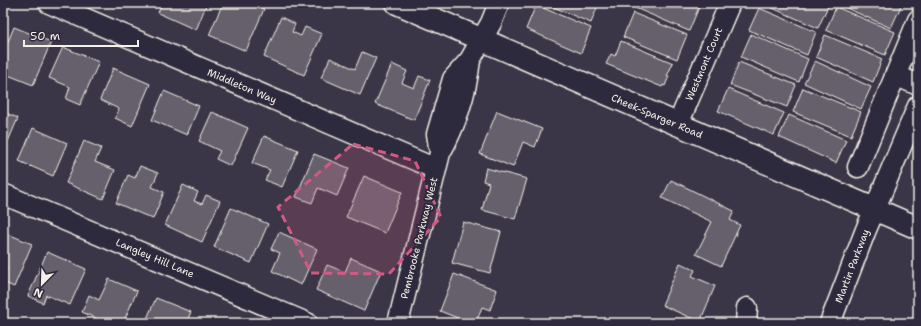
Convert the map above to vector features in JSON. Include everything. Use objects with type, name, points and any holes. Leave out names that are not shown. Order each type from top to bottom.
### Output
[{"type":"main road","name":"Cheek-Sparger Road","points":[[397,3],[918,228]]},
{"type":"street","name":"Middleton Way","points":[[49,3],[438,161]]},
{"type":"street","name":"Pembrooke Parkway West","points":[[398,323],[438,161],[450,135],[467,86],[470,60],[482,40],[499,3]]},
{"type":"street","name":"Westmont Court","points":[[678,124],[730,3]]},
{"type":"street","points":[[858,167],[918,20]]},
{"type":"street","points":[[892,82],[918,85]]},
{"type":"street","points":[[892,82],[918,102]]},
{"type":"street","name":"Martin Parkway","points":[[830,323],[874,209],[918,106]]},
{"type":"street","name":"Langley Hill Lane","points":[[3,194],[306,323]]},
{"type":"highlighted area","points":[[353,144],[415,161],[441,217],[389,274],[311,273],[278,207]]},
{"type":"building","points":[[162,3],[207,3],[196,30],[158,13]]},
{"type":"building","points":[[223,3],[250,3],[264,9],[246,51],[209,35]]},
{"type":"building","points":[[544,3],[599,3],[591,23]]},
{"type":"building","points":[[635,3],[689,3],[699,7],[689,31],[633,7]]},
{"type":"building","points":[[761,3],[822,3],[828,6],[818,28]]},
{"type":"building","points":[[835,3],[896,3],[901,6],[891,28]]},
{"type":"building","points":[[536,5],[591,28],[581,53],[526,29]]},
{"type":"building","points":[[836,7],[895,32],[885,55],[826,30]]},
{"type":"building","points":[[759,8],[816,32],[807,55],[749,30]]},
{"type":"building","points":[[633,13],[687,35],[677,59],[623,37]]},
{"type":"building","points":[[281,17],[295,24],[292,32],[301,36],[305,27],[322,34],[304,75],[264,57]]},
{"type":"building","points":[[14,27],[51,42],[33,85],[3,73],[3,54]]},
{"type":"building","points":[[751,34],[808,59],[799,82],[741,57]]},
{"type":"building","points":[[825,35],[882,59],[873,82],[816,57]]},
{"type":"building","points":[[621,41],[673,63],[667,76],[669,76],[665,86],[663,85],[662,87],[606,64],[611,54],[615,56]]},
{"type":"building","points":[[63,47],[99,62],[80,105],[66,99],[70,87],[49,78]]},
{"type":"building","points":[[362,52],[376,58],[360,95],[321,78],[330,58],[355,69]]},
{"type":"building","points":[[815,61],[871,87],[861,109],[804,83]]},
{"type":"building","points":[[739,62],[796,85],[787,107],[730,85]]},
{"type":"building","points":[[392,64],[407,71],[402,83],[414,88],[419,76],[430,80],[414,120],[375,104]]},
{"type":"building","points":[[113,68],[150,84],[132,126],[115,118],[119,109],[100,100]]},
{"type":"building","points":[[803,88],[861,112],[851,136],[793,112]]},
{"type":"building","points":[[728,89],[784,113],[774,135],[718,111]]},
{"type":"building","points":[[164,91],[199,106],[187,135],[152,120]]},
{"type":"building","points":[[497,111],[542,129],[535,147],[523,142],[513,167],[480,154]]},
{"type":"building","points":[[3,112],[18,118],[3,153]]},
{"type":"building","points":[[212,112],[248,128],[231,166],[216,159],[220,151],[199,141]]},
{"type":"building","points":[[789,115],[846,140],[836,163],[779,137]]},
{"type":"building","points":[[33,128],[67,143],[53,176],[19,161]]},
{"type":"building","points":[[264,136],[298,150],[282,187],[265,180],[270,170],[252,163]]},
{"type":"building","points":[[84,141],[101,148],[95,162],[115,170],[103,199],[66,183]]},
{"type":"building","points":[[314,154],[349,168],[337,196],[318,188],[312,203],[296,197]]},
{"type":"building","points":[[140,166],[158,173],[152,187],[164,192],[153,219],[116,203],[128,175],[135,178]]},
{"type":"building","points":[[486,168],[527,179],[515,219],[482,210],[489,183],[483,181]]},
{"type":"building","points":[[364,176],[402,192],[385,233],[346,217]]},
{"type":"building","points":[[671,180],[734,211],[730,220],[740,225],[721,266],[696,254],[712,222],[662,198]]},
{"type":"building","points":[[183,185],[198,192],[194,201],[202,204],[206,195],[220,201],[202,242],[165,225]]},
{"type":"building","points":[[231,208],[268,224],[251,263],[214,247]]},
{"type":"building","points":[[463,222],[501,232],[490,273],[452,263]]},
{"type":"building","points":[[3,232],[32,244],[14,287],[3,282],[3,277],[7,268],[3,266]]},
{"type":"building","points":[[279,232],[317,249],[301,285],[272,271],[280,253],[271,249]]},
{"type":"building","points":[[47,252],[86,269],[70,305],[46,295],[43,303],[28,296]]},
{"type":"building","points":[[351,258],[381,271],[364,311],[316,290],[327,265],[345,272]]},
{"type":"building","points":[[680,263],[695,270],[692,276],[715,286],[700,322],[662,305]]},
{"type":"building","points":[[454,274],[497,290],[490,310],[482,307],[476,323],[470,323],[440,311]]},
{"type":"building","points":[[109,279],[137,291],[123,323],[107,323],[82,312],[89,295],[99,300]]},
{"type":"building","points":[[156,298],[191,312],[186,323],[145,323]]}]
